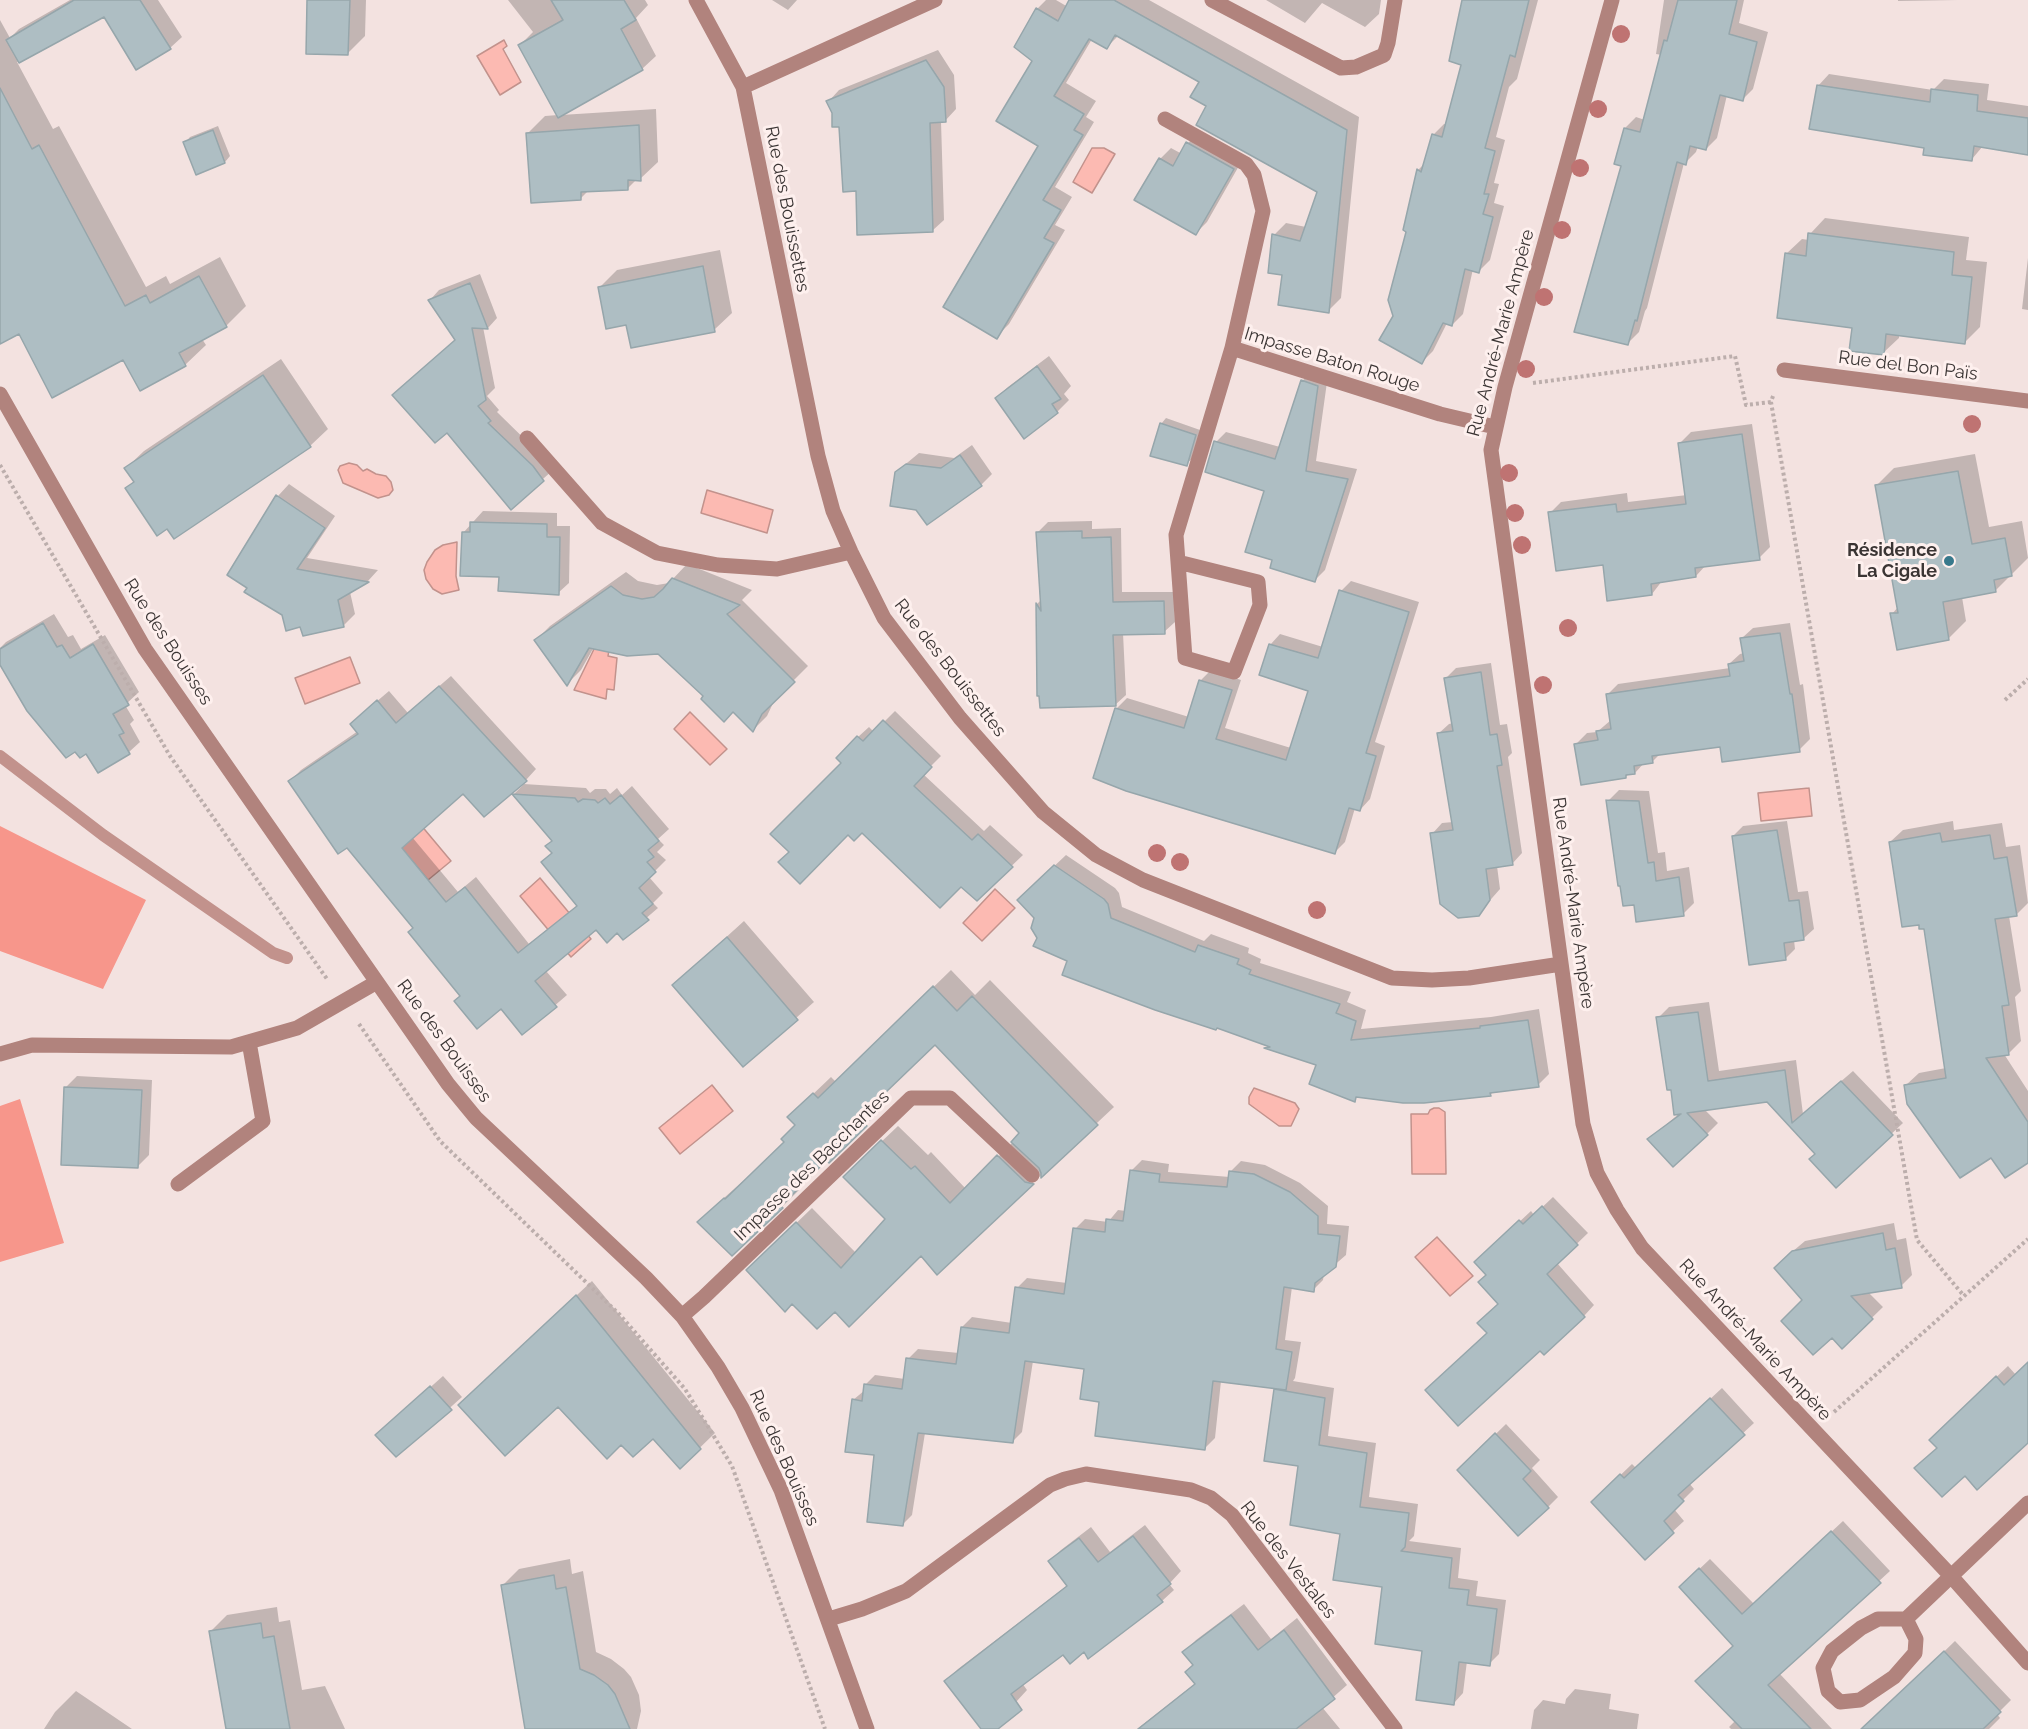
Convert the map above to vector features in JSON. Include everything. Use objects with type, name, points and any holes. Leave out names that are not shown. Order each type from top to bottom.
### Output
[{"type":"street","name":"Rue des Bouissettes","points":[[696,0],[743,87],[818,456],[832,511],[884,618],[960,718],[1043,812],[1096,855],[1143,880],[1392,978],[1432,980],[1469,978],[1561,964]]},
{"type":"street","points":[[743,87],[935,0]]},
{"type":"street","points":[[1212,0],[1341,68],[1356,67],[1384,55],[1395,0]]},
{"type":"street","name":"Rue André-Marie Ampère","points":[[1612,0],[1505,387],[1491,450],[1583,1124],[1597,1173],[1642,1248],[1951,1576],[2028,1663]]},
{"type":"street","points":[[1165,119],[1246,164],[1254,175],[1263,211],[1232,348]]},
{"type":"street","name":"Impasse Baton Rouge","points":[[1178,562],[1258,582],[1260,605],[1234,672],[1185,658],[1176,535],[1232,348],[1440,414],[1495,427]]},
{"type":"street","name":"Rue del Bon Païs","points":[[1784,370],[2028,401]]},
{"type":"street","name":"Rue des Bouisses","points":[[0,394],[145,649],[442,1076],[476,1118],[646,1278],[682,1316],[718,1366],[742,1408],[781,1490],[867,1729]]},
{"type":"street","points":[[527,438],[602,523],[657,553],[718,565],[777,569],[851,552]]},
{"type":"street","points":[[0,1054],[32,1045],[231,1047],[297,1028],[376,982]]},
{"type":"street","points":[[178,1184],[263,1121],[249,1042]]},
{"type":"street","name":"Impasse des Bacchantes","points":[[682,1316],[911,1098],[950,1098],[1032,1175]]},
{"type":"street","name":"Rue des Vestales","points":[[829,1619],[862,1609],[906,1591],[1050,1485],[1065,1479],[1086,1474],[1191,1490],[1211,1498],[1232,1515],[1395,1729]]},
{"type":"street","points":[[1906,1618],[1916,1639],[1916,1653],[1894,1677],[1860,1700],[1839,1702],[1828,1691],[1823,1668],[1832,1651],[1861,1628],[1878,1619],[1906,1618],[2028,1503]]},
{"type":"path","points":[[1505,387],[1735,356],[1746,405],[1771,402],[1917,1240],[1964,1296]]},
{"type":"path","points":[[2005,700],[2028,679]]},
{"type":"path","points":[[1813,1431],[2028,1239]]},
{"type":"shaded area","points":[[504,40],[507,46],[503,49],[521,82],[500,95],[477,56]]},
{"type":"shaded area","points":[[1092,148],[1104,148],[1115,154],[1092,193],[1073,182]]},
{"type":"shaded area","points":[[349,463],[357,465],[363,471],[367,469],[386,476],[393,490],[389,495],[378,498],[343,483],[338,470],[340,466]]},
{"type":"shaded area","points":[[707,490],[773,510],[767,533],[701,513]]},
{"type":"shaded area","points":[[457,542],[456,576],[459,590],[442,594],[433,589],[426,579],[424,570],[435,550],[443,545]]},
{"type":"shaded area","points":[[596,645],[609,650],[608,656],[617,658],[614,690],[607,689],[606,699],[574,690]]},
{"type":"shaded area","points":[[350,657],[360,683],[305,704],[295,678]]},
{"type":"shaded area","points":[[690,712],[727,749],[710,765],[674,729]]},
{"type":"shaded area","points":[[1809,788],[1812,816],[1761,821],[1758,793]]},
{"type":"shaded area","points":[[415,818],[451,861],[428,880],[392,837]]},
{"type":"shaded area","points":[[0,826],[146,900],[103,989],[0,951]]},
{"type":"shaded area","points":[[540,878],[591,939],[571,957],[520,896]]},
{"type":"shaded area","points":[[995,889],[1015,908],[982,941],[963,923]]},
{"type":"shaded area","points":[[712,1085],[733,1111],[680,1154],[659,1128]]},
{"type":"shaded area","points":[[1254,1088],[1295,1103],[1299,1109],[1291,1126],[1279,1126],[1249,1104],[1249,1097]]},
{"type":"shaded area","points":[[20,1099],[64,1243],[0,1262],[0,1106]]},
{"type":"shaded area","points":[[1434,1108],[1445,1112],[1446,1174],[1412,1174],[1411,1114],[1428,1114]]},
{"type":"shaded area","points":[[1437,1237],[1473,1276],[1450,1296],[1415,1257]]},
{"type":"building","points":[[74,0],[140,0],[171,49],[136,70],[104,17],[19,63],[6,40]]},
{"type":"building","points":[[307,0],[350,0],[348,55],[306,54]]},
{"type":"building","points":[[551,0],[624,0],[636,20],[621,29],[643,70],[558,118],[518,45],[563,20]]},
{"type":"building","points":[[1069,0],[1114,0],[1347,130],[1329,313],[1278,305],[1282,275],[1268,273],[1272,234],[1300,241],[1317,192],[1196,125],[1206,106],[1190,97],[1199,82],[1115,35],[1107,49],[1089,39],[1054,96],[1084,114],[1074,130],[1083,135],[1043,200],[1061,210],[1044,238],[1054,243],[997,339],[943,307],[1038,146],[996,121],[1032,61],[1014,47],[1036,8],[1058,21]]},
{"type":"building","points":[[1462,0],[1529,0],[1515,57],[1510,55],[1485,148],[1495,151],[1484,194],[1489,194],[1483,214],[1493,217],[1479,273],[1465,269],[1452,326],[1443,323],[1422,364],[1379,340],[1393,316],[1388,300],[1406,232],[1403,230],[1417,169],[1421,172],[1432,134],[1442,137],[1461,65],[1449,61]]},
{"type":"building","points":[[1678,0],[1737,0],[1729,34],[1757,42],[1743,101],[1720,95],[1706,150],[1690,146],[1686,165],[1677,162],[1637,321],[1635,320],[1628,345],[1574,332],[1621,166],[1614,164],[1624,128],[1640,132],[1664,40],[1667,41]]},
{"type":"building","points":[[926,60],[944,87],[946,122],[930,123],[933,232],[857,235],[856,191],[843,192],[839,127],[832,127],[832,113],[826,101]]},
{"type":"building","points":[[1817,85],[1930,102],[1931,89],[1978,95],[1977,111],[2028,118],[2028,155],[1974,146],[1972,161],[1923,155],[1924,148],[1809,129]]},
{"type":"building","points":[[0,88],[32,149],[39,145],[125,306],[146,295],[150,303],[199,276],[227,327],[179,353],[186,366],[140,391],[123,360],[52,398],[19,334],[0,344]]},
{"type":"building","points":[[639,125],[641,181],[628,180],[628,190],[581,192],[581,200],[531,203],[526,133]]},
{"type":"building","points":[[213,130],[225,163],[196,175],[183,142]]},
{"type":"building","points":[[1186,142],[1234,169],[1196,235],[1134,200],[1159,158],[1173,166]]},
{"type":"building","points":[[1808,233],[1954,252],[1952,275],[1972,277],[1965,344],[1886,334],[1884,355],[1849,351],[1852,328],[1777,318],[1785,253],[1806,256]]},
{"type":"building","points":[[703,266],[715,332],[631,348],[626,325],[606,329],[598,287]]},
{"type":"building","points":[[470,283],[488,329],[472,328],[486,400],[478,406],[491,421],[488,423],[533,466],[544,481],[511,510],[447,433],[435,443],[392,395],[455,340],[428,300]]},
{"type":"building","points":[[1037,366],[1061,399],[1052,404],[1058,413],[1024,439],[995,398]]},
{"type":"building","points":[[263,375],[311,447],[174,539],[167,529],[157,536],[125,488],[134,482],[124,468]]},
{"type":"building","points":[[1301,380],[1318,386],[1306,471],[1348,479],[1315,582],[1270,568],[1272,560],[1245,552],[1264,491],[1205,472],[1214,441],[1275,459]]},
{"type":"building","points":[[1160,423],[1196,435],[1187,466],[1150,456]]},
{"type":"building","points":[[1742,434],[1760,560],[1695,568],[1696,577],[1651,584],[1652,595],[1607,601],[1603,565],[1556,571],[1548,512],[1616,504],[1617,512],[1686,504],[1678,443]]},
{"type":"building","points":[[960,455],[982,486],[927,525],[916,510],[890,506],[895,472],[906,464],[941,468]]},
{"type":"building","name":"Résidence La Cigale","points":[[1958,471],[1972,544],[2005,538],[2012,576],[1994,580],[1996,592],[1943,602],[1949,640],[1897,650],[1890,613],[1898,613],[1875,485]]},
{"type":"building","points":[[276,495],[325,528],[297,569],[369,582],[338,600],[344,627],[303,636],[300,627],[286,631],[282,615],[244,592],[247,588],[227,575]]},
{"type":"building","points":[[470,522],[547,524],[547,537],[560,537],[559,595],[498,591],[499,577],[460,576],[462,532],[470,532]]},
{"type":"building","points":[[1082,531],[1082,538],[1111,537],[1113,602],[1164,601],[1165,634],[1113,635],[1116,706],[1040,708],[1039,696],[1037,696],[1036,603],[1041,611],[1036,532]]},
{"type":"building","points":[[672,578],[740,605],[727,614],[795,682],[762,714],[753,732],[733,712],[724,722],[701,699],[703,696],[658,654],[627,656],[589,648],[567,686],[534,640],[611,586],[623,595],[642,599],[654,597]]},
{"type":"building","points":[[1339,590],[1409,612],[1366,753],[1376,756],[1360,811],[1349,808],[1335,854],[1126,791],[1093,778],[1115,708],[1184,728],[1199,680],[1232,690],[1216,739],[1286,760],[1308,691],[1259,675],[1269,644],[1318,658]]},
{"type":"building","points":[[43,623],[57,647],[62,645],[70,658],[93,644],[129,705],[113,714],[124,733],[119,735],[130,754],[98,773],[86,754],[80,758],[75,752],[66,758],[27,711],[0,665],[0,649]]},
{"type":"building","points":[[1780,633],[1800,752],[1722,762],[1720,747],[1652,756],[1653,763],[1634,766],[1635,774],[1626,775],[1626,778],[1581,785],[1574,744],[1598,740],[1596,731],[1611,729],[1606,694],[1730,676],[1728,664],[1744,661],[1740,638]]},
{"type":"building","points":[[1481,672],[1490,735],[1497,734],[1502,765],[1497,766],[1513,865],[1486,869],[1490,900],[1479,916],[1458,918],[1440,904],[1430,833],[1453,830],[1437,733],[1453,731],[1444,678]]},
{"type":"building","points":[[439,686],[527,781],[484,817],[463,794],[402,848],[446,902],[465,887],[518,953],[577,906],[541,862],[552,853],[545,846],[552,841],[512,794],[575,798],[578,802],[583,799],[595,800],[598,803],[605,798],[610,804],[621,795],[659,841],[648,850],[654,857],[647,862],[656,872],[639,888],[653,904],[642,913],[649,920],[623,940],[617,933],[607,943],[596,930],[535,981],[557,1007],[522,1035],[501,1009],[477,1029],[454,1001],[460,996],[408,932],[413,928],[347,848],[338,854],[288,781],[358,734],[350,724],[377,700],[396,723]]},
{"type":"building","points":[[883,720],[932,767],[914,786],[972,840],[978,834],[1013,867],[977,901],[961,887],[940,908],[862,833],[854,841],[848,835],[800,884],[778,862],[789,852],[770,834],[841,763],[836,758],[857,736],[863,741]]},
{"type":"building","points":[[1606,800],[1639,801],[1648,863],[1654,862],[1656,881],[1679,877],[1684,916],[1636,922],[1634,905],[1623,906]]},
{"type":"building","points":[[1777,830],[1789,901],[1799,900],[1804,940],[1784,943],[1786,960],[1749,965],[1732,836]]},
{"type":"building","points":[[1940,833],[1942,842],[1990,835],[1994,859],[2007,857],[2017,916],[1995,919],[2009,1005],[2002,1006],[2009,1055],[1986,1058],[2028,1122],[2028,1163],[2005,1178],[1991,1158],[1960,1178],[1907,1104],[1904,1085],[1946,1078],[1924,929],[1919,929],[1919,925],[1902,927],[1889,842]]},
{"type":"building","points":[[1054,865],[1104,899],[1108,904],[1111,918],[1195,952],[1198,945],[1239,959],[1237,964],[1251,970],[1249,974],[1340,1004],[1336,1013],[1356,1021],[1351,1040],[1480,1028],[1480,1026],[1528,1020],[1539,1087],[1490,1093],[1491,1096],[1424,1103],[1403,1103],[1356,1097],[1355,1102],[1309,1084],[1316,1065],[1264,1048],[1270,1047],[1217,1028],[1216,1030],[1155,1010],[1062,975],[1067,961],[1033,946],[1037,938],[1031,928],[1034,918],[1017,900]]},
{"type":"building","points":[[727,937],[798,1020],[743,1067],[672,985]]},
{"type":"building","points":[[933,986],[957,1011],[972,996],[1098,1125],[1041,1178],[1039,1168],[1011,1142],[1019,1133],[935,1045],[859,1118],[867,1126],[829,1163],[826,1161],[781,1206],[783,1208],[732,1256],[697,1222],[725,1199],[784,1142],[781,1139],[795,1125],[787,1117],[813,1093],[818,1098]]},
{"type":"building","points":[[1698,1012],[1708,1081],[1785,1070],[1792,1123],[1841,1081],[1893,1135],[1836,1188],[1809,1159],[1815,1154],[1767,1102],[1687,1113],[1708,1135],[1673,1167],[1647,1139],[1681,1114],[1674,1115],[1671,1090],[1667,1090],[1656,1017]]},
{"type":"building","points":[[64,1087],[142,1090],[138,1168],[61,1165]]},
{"type":"building","points":[[881,1140],[911,1169],[915,1166],[950,1203],[997,1155],[1025,1182],[1034,1184],[937,1275],[921,1256],[849,1327],[835,1312],[817,1329],[792,1304],[785,1312],[746,1270],[796,1222],[841,1268],[885,1219],[843,1177]]},
{"type":"building","points":[[1130,1170],[1160,1174],[1159,1182],[1227,1187],[1229,1171],[1254,1174],[1290,1192],[1318,1216],[1318,1234],[1340,1236],[1336,1267],[1315,1283],[1314,1292],[1284,1287],[1276,1349],[1292,1352],[1286,1390],[1213,1381],[1205,1450],[1095,1436],[1099,1402],[1080,1399],[1084,1369],[1025,1361],[1013,1443],[918,1433],[903,1526],[867,1522],[874,1455],[845,1452],[852,1399],[862,1401],[864,1384],[902,1389],[906,1358],[956,1364],[961,1327],[1009,1333],[1015,1287],[1064,1294],[1073,1228],[1105,1232],[1106,1219],[1123,1221]]},
{"type":"building","points":[[1542,1206],[1578,1245],[1547,1274],[1585,1317],[1544,1355],[1540,1351],[1458,1426],[1425,1390],[1487,1333],[1477,1323],[1498,1304],[1478,1282],[1486,1275],[1474,1262],[1519,1220],[1523,1224]]},
{"type":"building","points":[[1883,1233],[1886,1250],[1895,1248],[1902,1288],[1851,1296],[1873,1319],[1842,1349],[1832,1338],[1813,1355],[1781,1321],[1802,1300],[1774,1268],[1792,1251]]},
{"type":"building","points":[[576,1295],[701,1449],[680,1469],[653,1439],[633,1457],[621,1445],[607,1459],[558,1407],[505,1456],[458,1405]]},
{"type":"building","points":[[2028,1362],[2028,1443],[1977,1490],[1965,1476],[1942,1497],[1914,1468],[1937,1448],[1929,1440],[1996,1376],[2004,1385]]},
{"type":"building","points":[[430,1386],[452,1410],[396,1457],[375,1435]]},
{"type":"building","points":[[1274,1389],[1325,1398],[1319,1445],[1367,1453],[1360,1507],[1409,1513],[1405,1547],[1401,1551],[1452,1558],[1449,1588],[1469,1590],[1467,1605],[1497,1609],[1490,1666],[1459,1662],[1454,1705],[1416,1700],[1422,1651],[1375,1644],[1382,1587],[1333,1580],[1340,1534],[1290,1525],[1298,1466],[1264,1461]]},
{"type":"building","points":[[1710,1398],[1745,1435],[1678,1495],[1684,1501],[1664,1521],[1674,1533],[1645,1560],[1591,1502],[1620,1474],[1624,1478]]},
{"type":"building","points":[[1495,1433],[1531,1471],[1523,1479],[1549,1508],[1518,1536],[1457,1470]]},
{"type":"building","points":[[1831,1531],[1881,1583],[1768,1685],[1811,1729],[1742,1729],[1695,1681],[1733,1646],[1679,1587],[1699,1568],[1742,1614]]},
{"type":"building","points":[[1133,1536],[1171,1584],[1157,1595],[1163,1602],[1088,1659],[1084,1652],[1070,1664],[1063,1655],[1011,1694],[1022,1710],[998,1729],[981,1729],[944,1681],[1067,1586],[1048,1561],[1079,1538],[1098,1562]]},
{"type":"building","points":[[554,1575],[556,1589],[566,1587],[580,1669],[608,1685],[615,1694],[630,1729],[525,1729],[501,1585]]},
{"type":"building","points":[[1231,1615],[1258,1650],[1284,1630],[1335,1699],[1296,1729],[1138,1729],[1195,1684],[1185,1672],[1193,1665],[1182,1652]]},
{"type":"building","points":[[261,1623],[263,1638],[274,1636],[290,1729],[226,1729],[209,1631]]},
{"type":"building","points":[[1944,1651],[2001,1712],[1983,1729],[1861,1729]]},
{"type":"waterway","points":[[0,756],[103,835],[273,953],[287,958]]},
{"type":"place","name":"Résidence La Cigale","points":[[1949,561]]}]
